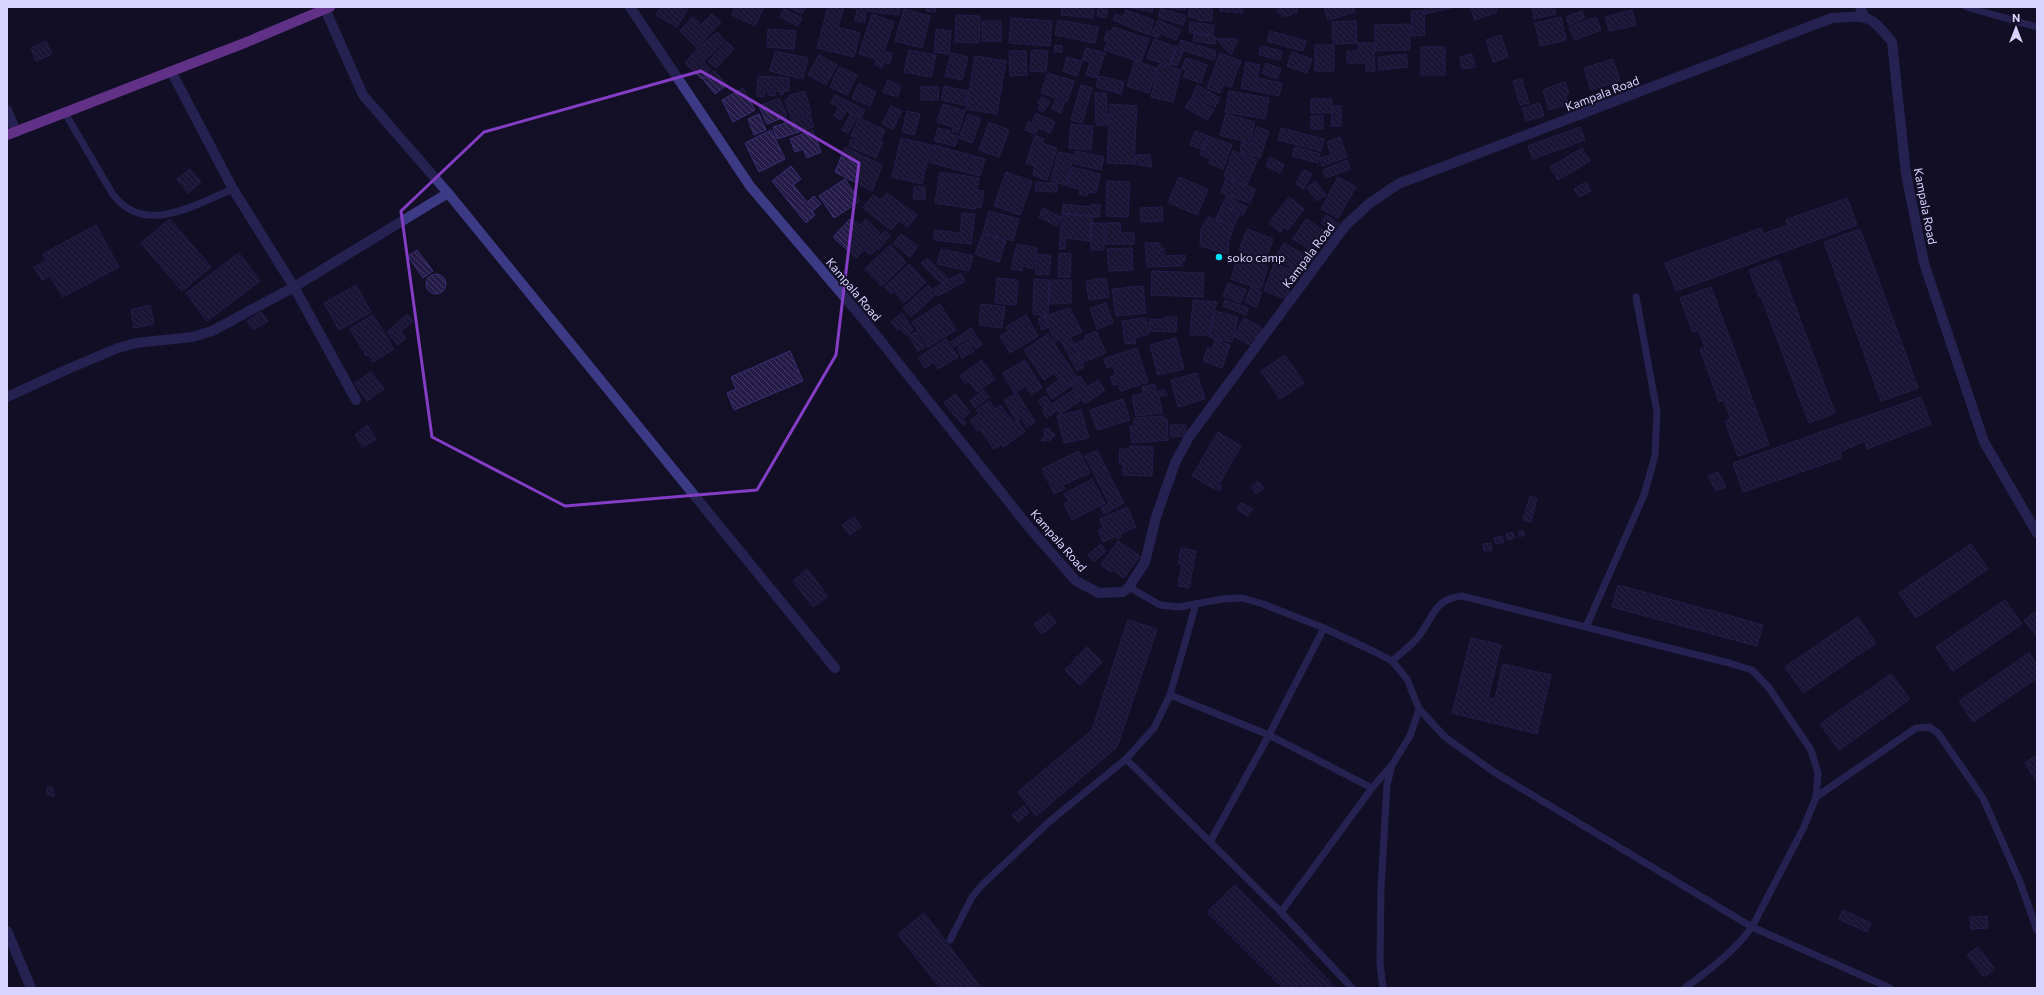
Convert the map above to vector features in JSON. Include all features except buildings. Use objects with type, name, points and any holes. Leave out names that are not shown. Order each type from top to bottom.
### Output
[{"type":"main road","points":[[11,133],[65,113],[328,8]]},
{"type":"street","name":"Kampala Road","points":[[630,7],[750,186],[864,320],[1028,526],[1076,581],[1099,593],[1124,592],[1129,588],[1145,562],[1156,517],[1175,463],[1189,437],[1346,225],[1370,203],[1398,184],[1832,18],[1862,12],[1878,24],[1892,42],[1908,182],[1924,263],[1949,339],[1984,442],[2037,533]]},
{"type":"street","points":[[328,8],[362,95],[448,194],[835,668]]},
{"type":"street","points":[[171,71],[233,189],[294,287],[356,400]]},
{"type":"street","points":[[7,110],[11,133]]},
{"type":"street","points":[[7,397],[68,368],[118,348],[136,343],[192,337],[212,331],[294,287],[448,194]]},
{"type":"street","points":[[7,931],[32,988]]},
{"type":"lane","points":[[1966,7],[2037,26]]},
{"type":"lane","points":[[65,113],[112,193],[120,204],[129,210],[143,215],[171,214],[233,189]]},
{"type":"lane","points":[[1586,627],[1644,495],[1655,456],[1657,412],[1636,297]]},
{"type":"lane","points":[[1129,588],[1160,605],[1179,607],[1222,599],[1242,598],[1263,604],[1324,628],[1392,661],[1407,679],[1419,709],[1445,737],[1494,772],[1752,928],[1890,988]]},
{"type":"lane","points":[[1392,661],[1419,636],[1440,603],[1451,597],[1462,596],[1729,663],[1752,670],[1769,688],[1811,750],[1818,773],[1816,797],[1804,827],[1752,928],[1745,938],[1715,965],[1685,988]]},
{"type":"lane","points":[[950,940],[972,897],[982,885],[1050,822],[1126,759],[1154,728],[1170,695],[1196,604]]},
{"type":"lane","points":[[1210,842],[1269,735],[1324,628]]},
{"type":"lane","points":[[1170,695],[1269,735],[1372,788]]},
{"type":"lane","points":[[1281,912],[1372,788],[1392,765],[1410,736],[1419,709]]},
{"type":"lane","points":[[1816,797],[1916,728],[1930,727],[1938,733],[1983,798],[2020,882],[2037,930]]},
{"type":"lane","points":[[1126,759],[1281,912],[1352,988]]},
{"type":"lane","points":[[1383,988],[1380,964],[1381,888],[1387,785],[1392,765]]},
{"type":"highlighted area","points":[[701,71],[859,163],[836,355],[757,490],[565,506],[432,437],[401,211],[484,132]]},
{"type":"place","name":"soko camp","points":[[1219,257]]}]
